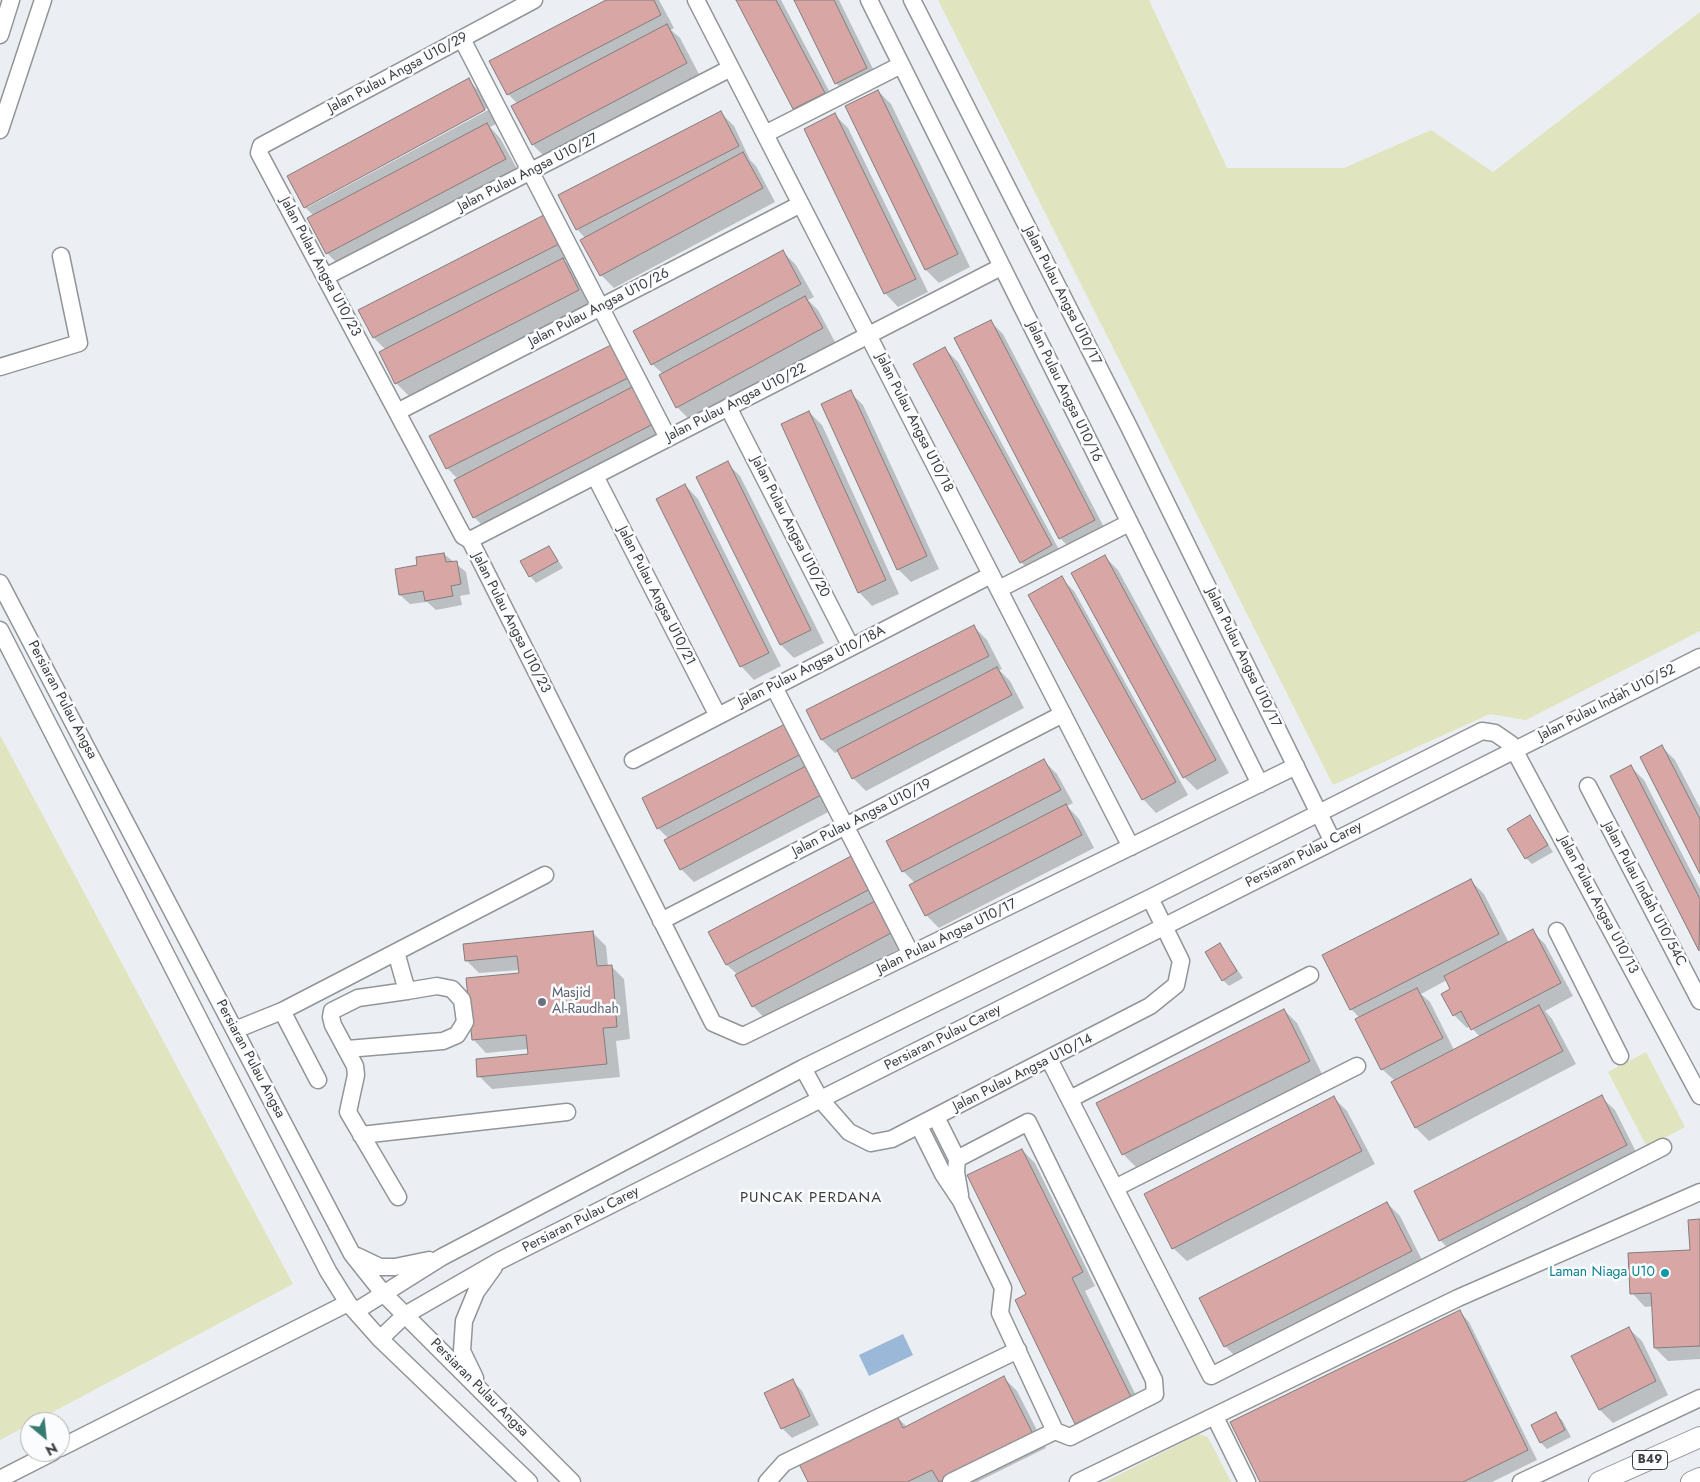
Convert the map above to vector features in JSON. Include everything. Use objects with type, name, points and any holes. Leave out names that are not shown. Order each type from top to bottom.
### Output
[{"type":"main road","name":"B49","points":[[1599,1482],[1700,1437]]},
{"type":"main road","points":[[1691,1482],[1700,1478]]},
{"type":"street","points":[[0,35],[11,0]]},
{"type":"street","points":[[0,130],[42,0]]},
{"type":"street","name":"Jalan Pulau Angsa U10/29","points":[[261,146],[534,0]]},
{"type":"street","name":"Jalan Pulau Angsa U10/18","points":[[696,0],[1132,847]]},
{"type":"street","name":"Jalan Pulau Angsa U10/16","points":[[869,0],[1260,784]]},
{"type":"street","name":"Jalan Pulau Angsa U10/17","points":[[743,1036],[1296,766],[1129,427],[912,0]]},
{"type":"street","points":[[462,39],[668,438]]},
{"type":"street","points":[[764,134],[901,65]]},
{"type":"street","name":"Jalan Pulau Angsa U10/27","points":[[325,277],[731,68]]},
{"type":"street","name":"Jalan Pulau Angsa U10/23","points":[[261,146],[259,153],[463,536],[470,540],[713,1024],[743,1036]]},
{"type":"street","name":"Jalan Pulau Angsa U10/26","points":[[397,412],[801,204]]},
{"type":"street","points":[[0,367],[80,343],[61,256]]},
{"type":"street","name":"Jalan Pulau Angsa U10/22","points":[[470,540],[1001,266]]},
{"type":"street","name":"Jalan Pulau Angsa U10/20","points":[[728,407],[851,647]]},
{"type":"street","name":"Jalan Pulau Angsa U10/21","points":[[595,476],[718,716]]},
{"type":"street","points":[[999,589],[1129,523]]},
{"type":"street","name":"Jalan Pulau Angsa U10/18A","points":[[633,760],[991,575]]},
{"type":"street","name":"Persiaran Pulau Angsa","points":[[0,583],[352,1254],[383,1293],[572,1482]]},
{"type":"street","name":"Persiaran Pulau Angsa","points":[[0,630],[328,1271],[352,1307],[380,1339],[529,1482]]},
{"type":"street","name":"Jalan Pulau Indah U10/52","points":[[1514,750],[1700,657]]},
{"type":"street","points":[[774,687],[911,954]]},
{"type":"street","name":"Jalan Pulau Angsa U10/19","points":[[662,921],[1063,714]]},
{"type":"street","name":"Jalan Pulau Angsa U10/13","points":[[1320,814],[1482,731],[1494,733],[1511,744],[1700,1096]]},
{"type":"street","name":"Persiaran Pulau Carey","points":[[380,1339],[405,1315],[499,1262],[1332,840],[1514,750]]},
{"type":"street","points":[[1296,766],[1332,840]]},
{"type":"street","name":"Jalan Pulau Indah U10/54C","points":[[1588,786],[1700,1001]]},
{"type":"street","points":[[70,1443],[383,1293],[442,1257],[803,1068],[1320,814]]},
{"type":"street","points":[[235,1030],[282,1011],[546,875]]},
{"type":"street","name":"Jalan Pulau Angsa U10/14","points":[[803,1068],[820,1099],[849,1132],[871,1143],[892,1140],[1150,1006],[1176,985],[1181,961],[1150,898]]},
{"type":"street","points":[[1557,931],[1620,1056]]},
{"type":"street","points":[[396,952],[407,991]]},
{"type":"street","points":[[1070,1099],[1310,975]]},
{"type":"street","points":[[347,1050],[443,1041],[457,1035],[464,1022],[462,1000],[452,989],[437,986],[358,998],[332,1011],[333,1025],[355,1066],[356,1075],[348,1112],[398,1197]]},
{"type":"street","points":[[282,1011],[318,1080]]},
{"type":"street","points":[[1050,1059],[1211,1376],[1663,1147]]},
{"type":"street","points":[[1116,1188],[1357,1066]]},
{"type":"street","points":[[361,1135],[567,1112]]},
{"type":"street","points":[[936,1117],[957,1158],[956,1172],[961,1201]]},
{"type":"street","points":[[919,1126],[943,1174],[961,1201],[1003,1288],[1000,1313],[1055,1431],[1070,1437],[1155,1394],[1154,1380],[1028,1122],[957,1158]]},
{"type":"street","points":[[1078,1482],[1458,1298],[1700,1192]]},
{"type":"street","points":[[352,1254],[380,1267],[395,1268],[442,1257]]},
{"type":"street","points":[[483,1391],[462,1351],[464,1321],[476,1292],[499,1262]]},
{"type":"street","points":[[767,1482],[784,1463],[1018,1350]]},
{"type":"street","points":[[1521,1482],[1700,1398]]},
{"type":"street","points":[[1215,1417],[1247,1482]]},
{"type":"street","points":[[952,1482],[1055,1431]]},
{"type":"street","points":[[0,1479],[33,1462]]},
{"type":"green space","points":[[938,0],[1149,0],[1227,168],[1344,168],[1431,130],[1493,172],[1700,12],[1700,631],[1526,720],[1490,714],[1333,785]]},
{"type":"green space","points":[[0,735],[293,1284],[53,1412],[20,1412],[20,1429],[0,1440]]},
{"type":"green space","points":[[1646,1052],[1685,1127],[1647,1147],[1608,1072]]},
{"type":"green space","points":[[1199,1434],[1208,1437],[1231,1482],[1105,1482]]},
{"type":"water","points":[[903,1334],[913,1355],[869,1376],[859,1355]]},
{"type":"building","points":[[606,0],[654,0],[661,15],[507,95],[489,61]]},
{"type":"building","points":[[736,0],[776,0],[825,93],[793,109]]},
{"type":"building","points":[[794,0],[834,0],[867,68],[835,84]]},
{"type":"building","points":[[667,24],[687,63],[532,145],[511,106]]},
{"type":"building","points":[[469,78],[485,110],[304,208],[287,176]]},
{"type":"building","points":[[878,90],[958,254],[925,270],[845,106]]},
{"type":"building","points":[[721,111],[739,146],[576,230],[558,195]]},
{"type":"building","points":[[835,113],[916,279],[884,294],[804,129]]},
{"type":"building","points":[[487,123],[506,159],[326,254],[307,218]]},
{"type":"building","points":[[743,152],[763,188],[600,276],[580,240]]},
{"type":"building","points":[[544,215],[559,244],[373,338],[358,310]]},
{"type":"building","points":[[783,250],[801,284],[651,365],[633,331]]},
{"type":"building","points":[[563,258],[579,290],[395,384],[379,352]]},
{"type":"building","points":[[805,296],[823,328],[676,408],[659,375]]},
{"type":"building","points":[[991,320],[1095,520],[1059,539],[954,338]]},
{"type":"building","points":[[613,344],[630,377],[446,469],[429,436]]},
{"type":"building","points":[[945,347],[1052,545],[1020,563],[913,364]]},
{"type":"building","points":[[634,386],[653,424],[473,518],[454,480]]},
{"type":"building","points":[[851,390],[927,556],[897,570],[821,404]]},
{"type":"building","points":[[809,411],[886,580],[858,593],[781,424]]},
{"type":"building","points":[[728,461],[811,630],[780,645],[696,477]]},
{"type":"building","points":[[685,484],[769,653],[740,667],[656,499]]},
{"type":"building","points":[[549,546],[558,561],[529,577],[520,561]]},
{"type":"building","points":[[444,553],[446,562],[457,561],[461,584],[451,586],[453,596],[425,601],[423,591],[399,595],[395,569],[417,565],[416,557]]},
{"type":"building","points":[[1105,555],[1216,760],[1183,778],[1071,573]]},
{"type":"building","points":[[1062,576],[1176,782],[1142,800],[1028,595]]},
{"type":"building","points":[[974,625],[989,656],[821,740],[806,710]]},
{"type":"building","points":[[997,667],[1012,695],[852,779],[837,750]]},
{"type":"building","points":[[785,724],[801,754],[657,829],[642,798]]},
{"type":"building","points":[[1662,745],[1700,819],[1700,874],[1640,757]]},
{"type":"building","points":[[1044,759],[1061,790],[902,872],[886,841]]},
{"type":"building","points":[[1631,765],[1700,899],[1699,951],[1610,776]]},
{"type":"building","points":[[806,766],[821,795],[680,870],[664,840]]},
{"type":"building","points":[[1066,804],[1082,835],[925,916],[909,885]]},
{"type":"building","points":[[1530,815],[1548,845],[1525,859],[1507,829]]},
{"type":"building","points":[[853,855],[870,889],[726,965],[708,932]]},
{"type":"building","points":[[1471,879],[1499,934],[1350,1010],[1322,955]]},
{"type":"building","points":[[877,900],[893,932],[752,1007],[735,975]]},
{"type":"building","points":[[1533,929],[1561,983],[1471,1030],[1461,1011],[1453,1016],[1441,994],[1450,989],[1444,976]]},
{"type":"building","name":"Masjid Al-Raudhah","points":[[593,931],[597,966],[612,965],[617,1027],[603,1028],[607,1064],[477,1077],[476,1059],[528,1054],[526,1035],[472,1040],[466,978],[519,973],[517,956],[465,961],[463,944]]},
{"type":"building","points":[[1220,943],[1237,971],[1222,981],[1205,952]]},
{"type":"building","points":[[1417,988],[1443,1038],[1381,1070],[1355,1019]]},
{"type":"building","points":[[1539,1005],[1563,1051],[1415,1128],[1391,1082]]},
{"type":"building","points":[[1284,1009],[1310,1061],[1122,1155],[1096,1103]]},
{"type":"building","points":[[1602,1095],[1627,1145],[1439,1241],[1414,1191]]},
{"type":"building","points":[[1334,1096],[1362,1151],[1172,1249],[1144,1194]]},
{"type":"building","points":[[1022,1149],[1083,1272],[1072,1278],[1131,1397],[1075,1424],[1015,1300],[1026,1294],[967,1175]]},
{"type":"building","points":[[1387,1202],[1412,1251],[1224,1347],[1199,1298]]},
{"type":"building","name":"Laman Niaga U10","points":[[1700,1219],[1700,1346],[1654,1348],[1651,1293],[1630,1294],[1628,1253],[1690,1250],[1688,1220]]},
{"type":"building","points":[[1460,1310],[1528,1450],[1463,1482],[1260,1482],[1230,1422]]},
{"type":"building","points":[[1629,1327],[1656,1381],[1599,1410],[1571,1356]]},
{"type":"building","points":[[1004,1376],[1033,1434],[939,1482],[932,1470],[907,1482],[808,1482],[799,1464],[896,1414],[903,1428]]},
{"type":"building","points":[[793,1379],[810,1416],[781,1429],[764,1393]]},
{"type":"building","points":[[1556,1412],[1565,1430],[1540,1443],[1531,1425]]},
{"type":"place","name":"Masjid Al-Raudhah","points":[[542,1002]]},
{"type":"place","name":"Laman Niaga U10","points":[[1665,1273]]},
{"type":"district","name":"PUNCAK PERDANA","points":[[811,1198]]}]
